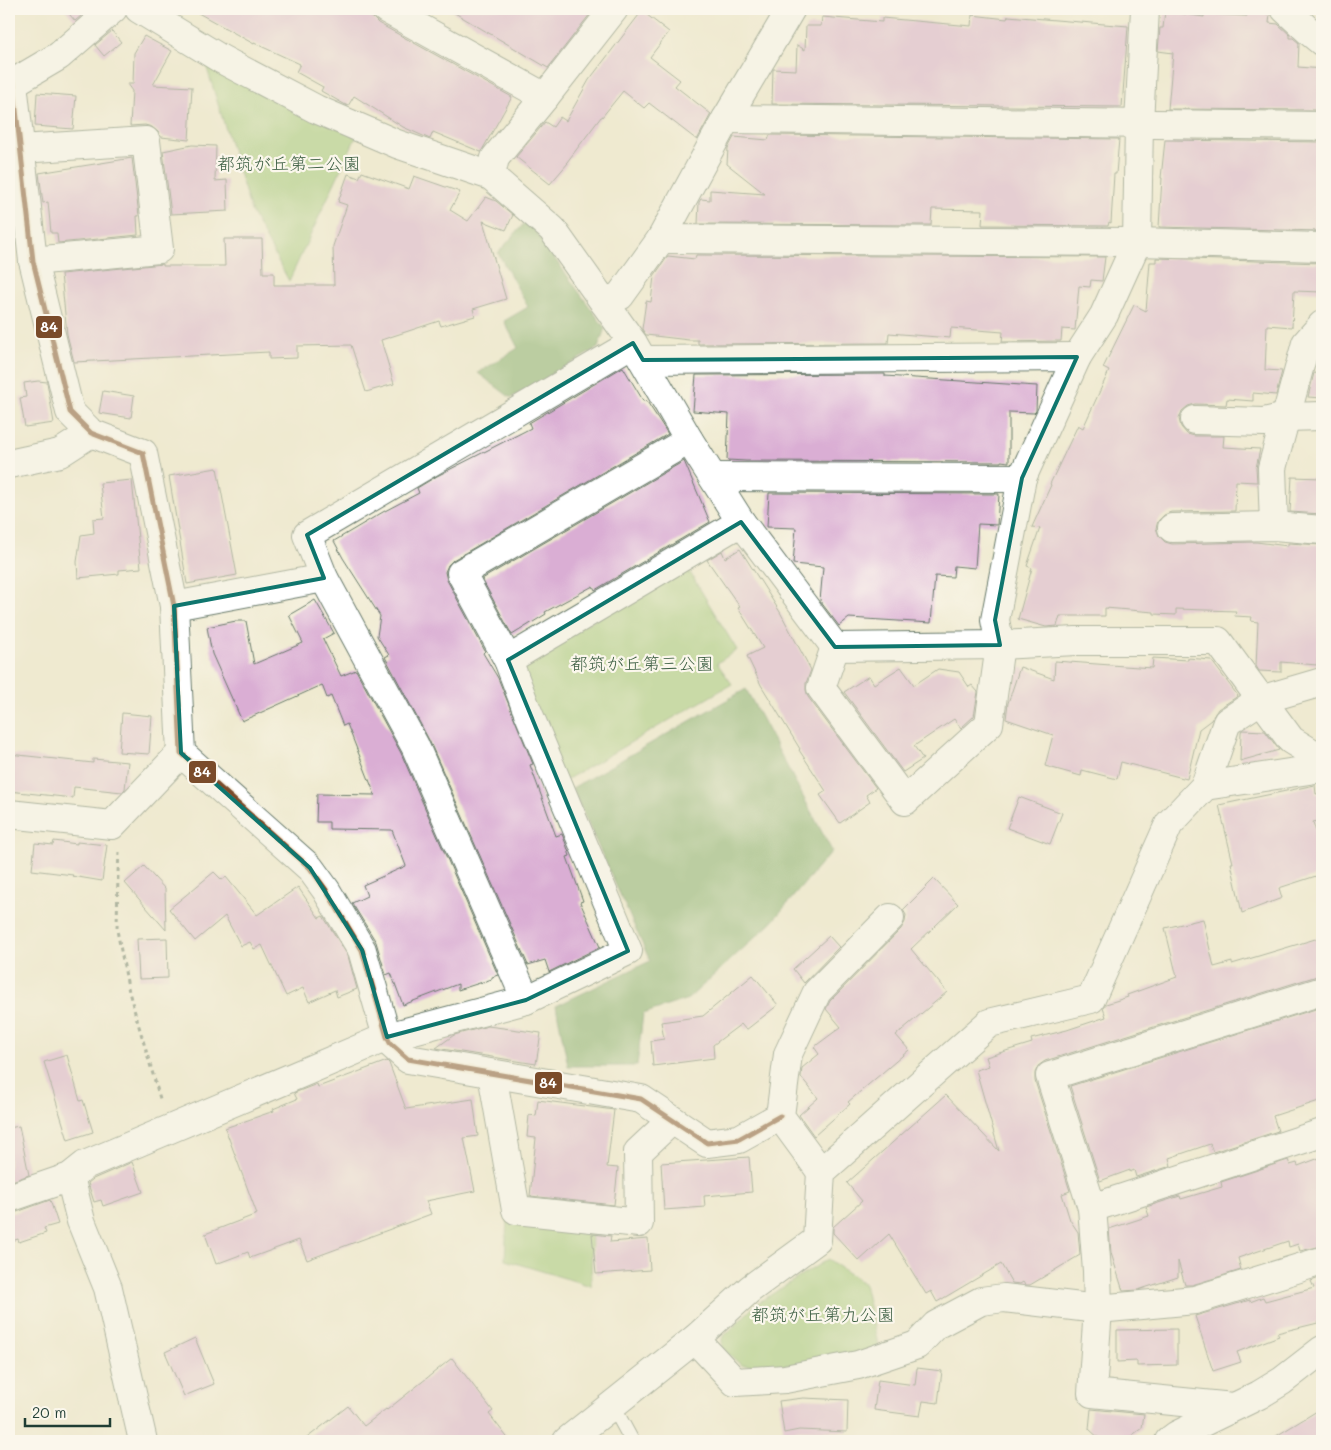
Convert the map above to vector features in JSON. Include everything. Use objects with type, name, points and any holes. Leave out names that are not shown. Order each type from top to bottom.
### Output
[{"type":"street","points":[[113,9],[59,56],[11,81],[33,261],[70,412],[91,433],[143,453],[174,606],[181,753],[310,868],[326,890],[362,950],[387,1036],[390,1043],[408,1059],[641,1099],[708,1143],[739,1139],[780,1116]]},
{"type":"street","points":[[139,9],[221,59],[316,109],[397,144],[491,176],[552,229],[638,351],[689,440],[742,522],[835,647]]},
{"type":"street","points":[[386,9],[545,97]]},
{"type":"street","points":[[491,176],[495,158],[614,9]]},
{"type":"street","points":[[604,302],[620,296],[661,240],[726,119],[791,9]]},
{"type":"street","points":[[835,647],[822,688],[905,801],[989,724],[1000,645],[995,620],[1022,478],[1077,358],[1104,315],[1137,242],[1139,123],[1145,9]]},
{"type":"street","points":[[1285,9],[1322,42]]},
{"type":"street","points":[[726,119],[1322,126]]},
{"type":"street","points":[[20,149],[146,141],[159,249],[33,261]]},
{"type":"street","points":[[661,240],[1137,242],[1322,247]]},
{"type":"street","points":[[1274,526],[1272,468],[1306,344],[1322,325]]},
{"type":"street","points":[[526,1000],[415,746],[324,578],[307,535],[638,351],[1077,358]]},
{"type":"street","points":[[1195,420],[1264,422],[1286,416],[1322,416]]},
{"type":"street","points":[[9,464],[60,453],[91,433]]},
{"type":"street","points":[[9,1198],[70,1177],[85,1165],[387,1036],[526,1000],[628,951],[508,660],[461,573],[689,440]]},
{"type":"street","points":[[713,477],[1022,478]]},
{"type":"street","points":[[508,660],[742,522]]},
{"type":"street","points":[[1172,528],[1274,526],[1322,530]]},
{"type":"street","points":[[174,606],[324,578]]},
{"type":"street","points":[[835,647],[1000,645],[1076,641],[1218,640],[1290,740],[1322,759]]},
{"type":"street","points":[[822,1172],[989,1023],[1091,999],[1168,824],[1205,786],[1227,722],[1260,700],[1322,682]]},
{"type":"street","points":[[9,814],[112,825],[181,753]]},
{"type":"street","points":[[1205,786],[1322,768]]},
{"type":"street","points":[[567,1441],[696,1339],[750,1290],[817,1240],[822,1172],[780,1116],[788,1054],[817,992],[890,918]]},
{"type":"street","points":[[1233,1407],[1092,1393],[1098,1309],[1092,1208],[1050,1076],[1322,991]]},
{"type":"street","points":[[492,1074],[516,1210],[639,1223],[638,1152],[672,1120]]},
{"type":"street","points":[[1092,1208],[1322,1133]]},
{"type":"street","points":[[70,1177],[81,1221],[108,1288],[143,1441]]},
{"type":"street","points":[[696,1339],[735,1382],[785,1379],[858,1365],[917,1345],[936,1325],[981,1301],[1004,1298],[1098,1309],[1195,1300],[1322,1261]]},
{"type":"street","points":[[1168,1441],[1259,1395],[1322,1350]]},
{"type":"lane","points":[[613,1406],[632,1441]]},
{"type":"path","points":[[122,815],[118,872],[118,930],[129,992],[169,1129]]},
{"type":"highlighted area","points":[[633,343],[643,360],[1077,357],[1022,478],[995,620],[1000,645],[835,647],[741,522],[508,660],[628,951],[526,1000],[387,1037],[362,950],[310,868],[181,753],[174,606],[324,578],[307,535]]},
{"type":"green space","name":"都筑が丘第二公園","points":[[206,65],[356,137],[289,281],[251,211]]},
{"type":"green space","points":[[527,220],[605,328],[598,348],[511,398],[478,373],[518,348],[504,321],[528,307],[498,253]]},
{"type":"green space","name":"都筑が丘第三公園","points":[[686,566],[737,650],[717,663],[732,684],[564,781],[515,666]]},
{"type":"green space","points":[[746,689],[832,851],[771,923],[688,999],[643,1014],[637,1066],[568,1066],[556,1006],[650,961],[572,788]]},
{"type":"green space","points":[[507,1218],[592,1228],[591,1286],[505,1260]]},
{"type":"green space","name":"都筑が丘第九公園","points":[[828,1259],[864,1284],[879,1349],[800,1365],[741,1365],[722,1348],[722,1338],[756,1304]]},
{"type":"building","points":[[65,9],[89,9],[75,21]]},
{"type":"building","points":[[191,9],[358,9],[378,23],[512,97],[481,152],[433,132],[430,139],[403,127],[354,96],[348,106],[344,104],[321,91],[323,87],[296,72],[300,64],[254,44]]},
{"type":"building","points":[[448,9],[594,9],[548,68]]},
{"type":"building","points":[[642,11],[669,32],[650,57],[680,80],[675,86],[711,114],[697,140],[649,103],[644,108],[623,91],[550,184],[516,157],[545,122],[553,127],[560,117],[566,121],[589,80]]},
{"type":"building","points":[[1165,11],[1204,17],[1204,14],[1247,16],[1247,13],[1270,14],[1269,23],[1278,24],[1290,35],[1290,38],[1299,43],[1298,67],[1322,69],[1322,110],[1168,109],[1173,53],[1158,51],[1160,28],[1163,28]]},
{"type":"building","points":[[972,15],[1007,19],[1008,16],[1128,26],[1122,107],[772,104],[773,69],[796,70],[797,45],[805,50],[806,26],[821,26],[822,17],[882,22],[882,18],[971,26]]},
{"type":"building","points":[[112,31],[121,42],[104,56],[95,45]]},
{"type":"building","points":[[144,36],[172,51],[153,85],[192,87],[189,140],[161,137],[152,127],[145,125],[130,126],[132,91],[127,84],[133,84],[134,53]]},
{"type":"building","points":[[37,93],[76,96],[73,129],[35,126]]},
{"type":"building","points":[[770,135],[1119,139],[1116,174],[1114,174],[1111,223],[1109,222],[1108,226],[982,225],[983,210],[932,209],[931,225],[698,224],[699,202],[701,199],[710,200],[710,190],[765,194],[727,164],[728,148],[734,137],[768,140]]},
{"type":"building","points":[[1165,140],[1322,142],[1322,231],[1159,227]]},
{"type":"building","points":[[192,145],[216,146],[215,181],[227,180],[228,211],[171,214],[163,151]]},
{"type":"building","points":[[132,158],[139,216],[137,216],[138,235],[58,243],[57,233],[51,233],[48,202],[43,203],[39,173]]},
{"type":"building","points":[[362,172],[409,189],[414,176],[460,192],[450,210],[468,221],[486,197],[496,201],[513,215],[506,230],[483,221],[506,299],[473,309],[475,316],[441,326],[439,321],[381,340],[394,384],[366,392],[351,345],[297,346],[297,358],[269,359],[269,352],[74,362],[67,334],[61,274],[163,264],[163,266],[225,266],[224,239],[262,239],[263,273],[274,273],[274,285],[334,285],[333,246],[347,205],[338,202],[348,174],[359,178]]},
{"type":"building","points":[[696,255],[1105,257],[1102,281],[1091,280],[1090,287],[1079,286],[1075,330],[1062,329],[1061,341],[1002,342],[1003,332],[951,328],[950,338],[889,333],[888,343],[698,344],[698,340],[646,335],[642,329],[646,301],[651,302],[654,276],[668,256],[695,259]]},
{"type":"building","points":[[1156,258],[1322,263],[1322,292],[1294,291],[1292,327],[1267,325],[1265,370],[1282,371],[1276,395],[1253,393],[1253,401],[1227,399],[1226,405],[1195,404],[1188,406],[1182,411],[1179,419],[1181,427],[1187,434],[1195,436],[1224,436],[1223,447],[1260,449],[1256,468],[1257,482],[1236,481],[1235,511],[1171,512],[1164,515],[1158,521],[1156,528],[1159,536],[1165,542],[1172,544],[1256,542],[1288,546],[1288,543],[1322,545],[1319,594],[1322,594],[1322,621],[1320,621],[1317,665],[1281,662],[1281,672],[1259,671],[1256,666],[1258,622],[1251,621],[1252,617],[1235,616],[1236,611],[1176,609],[1176,615],[1105,608],[1105,616],[1060,616],[1057,626],[1046,627],[1018,619],[1032,568],[1027,566],[1040,528],[1032,527],[1078,425],[1083,428],[1109,371],[1103,368],[1134,305],[1146,311],[1150,262],[1156,262]]},
{"type":"building","points":[[623,367],[644,402],[646,400],[668,434],[453,560],[445,572],[447,580],[485,651],[483,653],[498,678],[533,764],[530,765],[556,836],[562,834],[566,844],[570,856],[567,857],[583,901],[580,902],[600,947],[549,972],[545,960],[528,965],[429,740],[385,657],[389,655],[377,636],[380,616],[334,541],[419,493],[417,488],[437,476],[531,428],[529,423]]},
{"type":"building","points":[[1314,373],[1322,374],[1322,398],[1308,397]]},
{"type":"building","points":[[885,374],[885,376],[1037,386],[1036,411],[1034,413],[1009,412],[1009,462],[1001,462],[727,460],[729,414],[693,411],[696,375]]},
{"type":"building","points":[[47,382],[54,423],[25,427],[20,398],[26,397],[24,383]]},
{"type":"building","points":[[103,391],[134,396],[131,418],[99,413]]},
{"type":"building","points":[[684,461],[710,522],[595,590],[593,586],[545,612],[546,614],[512,635],[482,579]]},
{"type":"building","points":[[217,468],[237,575],[187,584],[169,476]]},
{"type":"building","points":[[1292,477],[1322,478],[1322,514],[1290,512]]},
{"type":"building","points":[[132,480],[141,568],[119,570],[119,574],[78,578],[77,562],[81,535],[94,533],[93,519],[104,518],[100,483]]},
{"type":"building","points":[[769,493],[999,494],[997,525],[978,524],[975,568],[954,566],[953,577],[935,576],[931,623],[849,618],[839,626],[820,601],[823,567],[793,564],[796,528],[767,527]]},
{"type":"building","points":[[740,549],[780,612],[811,670],[806,683],[808,697],[876,788],[866,795],[870,802],[840,823],[820,795],[826,791],[799,750],[761,685],[747,656],[763,648],[738,608],[740,607],[707,560],[722,551],[725,558]]},
{"type":"building","points":[[315,600],[334,633],[323,639],[341,676],[356,670],[401,753],[498,975],[492,977],[492,979],[458,990],[458,984],[403,1005],[391,973],[386,975],[376,942],[352,903],[367,896],[363,885],[406,866],[392,830],[329,829],[329,822],[316,822],[317,794],[375,795],[347,724],[343,726],[331,696],[327,698],[322,685],[242,721],[212,654],[207,627],[236,621],[246,621],[254,664],[303,643],[289,615]]},
{"type":"building","points":[[1153,658],[1211,660],[1238,696],[1218,709],[1211,720],[1199,729],[1187,779],[1121,762],[1117,779],[1082,770],[1081,776],[1045,766],[1053,735],[1006,719],[1008,703],[1020,667],[1054,679],[1055,661],[1152,668]]},
{"type":"building","points":[[901,667],[914,685],[938,669],[959,672],[969,687],[972,685],[978,692],[974,716],[961,728],[954,719],[914,746],[923,759],[903,772],[844,692],[869,676],[874,684]]},
{"type":"building","points":[[122,713],[152,716],[149,754],[119,752]]},
{"type":"building","points":[[1242,730],[1265,731],[1279,750],[1240,761]]},
{"type":"building","points":[[9,754],[93,763],[93,759],[128,762],[125,789],[122,792],[74,787],[73,798],[9,791]]},
{"type":"building","points":[[1315,785],[1316,794],[1322,793],[1322,820],[1313,822],[1322,851],[1322,865],[1316,867],[1319,875],[1279,888],[1282,898],[1242,913],[1231,863],[1233,863],[1219,805]]},
{"type":"building","points":[[1019,797],[1062,813],[1050,844],[1007,828]]},
{"type":"building","points":[[54,841],[107,845],[102,881],[32,870],[35,843],[53,845]]},
{"type":"building","points":[[144,866],[165,889],[166,930],[125,883]]},
{"type":"building","points":[[214,872],[222,880],[226,877],[257,915],[298,887],[319,918],[323,916],[348,956],[357,989],[337,997],[335,990],[309,1002],[303,988],[286,996],[262,945],[254,949],[250,942],[241,946],[225,916],[195,941],[169,909]]},
{"type":"building","points":[[934,879],[958,904],[911,949],[947,992],[896,1035],[909,1050],[848,1102],[850,1104],[814,1136],[799,1115],[818,1098],[801,1077],[802,1068],[819,1054],[814,1047],[841,1027],[826,1009],[830,1001],[901,929],[906,915],[903,910]]},
{"type":"building","points":[[1203,919],[1214,967],[1232,962],[1232,964],[1322,937],[1322,976],[1045,1061],[1038,1066],[1035,1073],[1035,1081],[1070,1191],[1062,1194],[1070,1220],[1078,1232],[1080,1255],[1030,1285],[1025,1285],[1023,1282],[1020,1284],[1012,1283],[1001,1264],[937,1302],[931,1291],[926,1294],[889,1234],[859,1261],[833,1233],[833,1227],[862,1201],[847,1183],[946,1095],[999,1151],[976,1070],[989,1066],[986,1057],[1032,1043],[1031,1039],[1106,1017],[1103,1008],[1106,1004],[1177,977],[1165,928]]},
{"type":"building","points":[[829,936],[839,947],[804,983],[793,969]]},
{"type":"building","points":[[167,938],[168,978],[139,979],[137,939]]},
{"type":"building","points":[[753,975],[778,1005],[746,1030],[741,1024],[713,1045],[714,1058],[653,1066],[651,1041],[664,1039],[661,1022],[703,1016]]},
{"type":"building","points":[[1322,1007],[1322,1100],[1273,1116],[1278,1131],[1213,1152],[1210,1144],[1169,1158],[1171,1166],[1136,1177],[1134,1170],[1130,1172],[1130,1170],[1100,1181],[1070,1086]]},
{"type":"building","points":[[488,1026],[541,1033],[536,1064],[436,1048],[454,1035]]},
{"type":"building","points":[[67,1055],[80,1101],[83,1100],[93,1132],[68,1140],[44,1062]]},
{"type":"building","points":[[387,1061],[406,1109],[473,1099],[478,1136],[464,1138],[475,1191],[426,1201],[431,1214],[307,1260],[299,1240],[250,1258],[248,1252],[216,1264],[205,1234],[257,1214],[225,1128],[274,1111],[273,1109],[297,1099],[294,1093],[317,1084],[318,1087]]},
{"type":"building","points":[[538,1100],[614,1110],[607,1167],[618,1168],[614,1205],[530,1196],[536,1138],[527,1137],[529,1115],[536,1116]]},
{"type":"building","points":[[19,1126],[29,1175],[9,1182],[9,1128]]},
{"type":"building","points":[[749,1157],[752,1192],[704,1196],[705,1207],[664,1210],[661,1163]]},
{"type":"building","points":[[1322,1157],[1322,1246],[1300,1251],[1298,1244],[1289,1247],[1288,1241],[1238,1258],[1241,1270],[1192,1285],[1185,1285],[1178,1261],[1178,1277],[1138,1290],[1123,1291],[1111,1253],[1109,1229],[1149,1216],[1146,1207],[1180,1196],[1181,1199],[1222,1187],[1221,1182],[1288,1160],[1290,1165],[1297,1163],[1298,1166]]},
{"type":"building","points":[[132,1162],[143,1192],[103,1206],[101,1200],[94,1202],[88,1183]]},
{"type":"building","points":[[50,1200],[58,1224],[44,1228],[46,1233],[19,1242],[18,1239],[9,1242],[9,1213],[14,1213]]},
{"type":"building","points":[[592,1234],[611,1236],[610,1242],[648,1239],[650,1270],[596,1274]]},
{"type":"building","points":[[1322,1277],[1322,1322],[1277,1333],[1279,1336],[1237,1352],[1241,1362],[1213,1371],[1195,1316],[1250,1300],[1250,1302],[1263,1297],[1265,1301],[1314,1288],[1311,1281]]},
{"type":"building","points":[[1177,1329],[1177,1365],[1137,1366],[1137,1361],[1117,1362],[1117,1330]]},
{"type":"building","points":[[195,1338],[214,1384],[184,1396],[165,1352]]},
{"type":"building","points":[[452,1358],[493,1411],[489,1414],[510,1441],[303,1441],[348,1406],[364,1426]]},
{"type":"building","points":[[917,1368],[942,1371],[938,1403],[923,1401],[920,1416],[874,1410],[878,1380],[915,1385]]},
{"type":"building","points":[[803,1398],[848,1400],[847,1432],[799,1430],[784,1433],[779,1401]]},
{"type":"building","points":[[1322,1408],[1322,1441],[1268,1441]]},
{"type":"building","points":[[1091,1409],[1144,1414],[1142,1428],[1124,1441],[1102,1441],[1089,1429]]},
{"type":"transit line","name":"84","points":[[9,79],[13,83],[33,261],[70,412],[91,433],[143,453],[174,606],[181,753],[310,868],[326,890],[362,950],[390,1043],[408,1059],[641,1099],[707,1143],[739,1139],[780,1116]]}]
